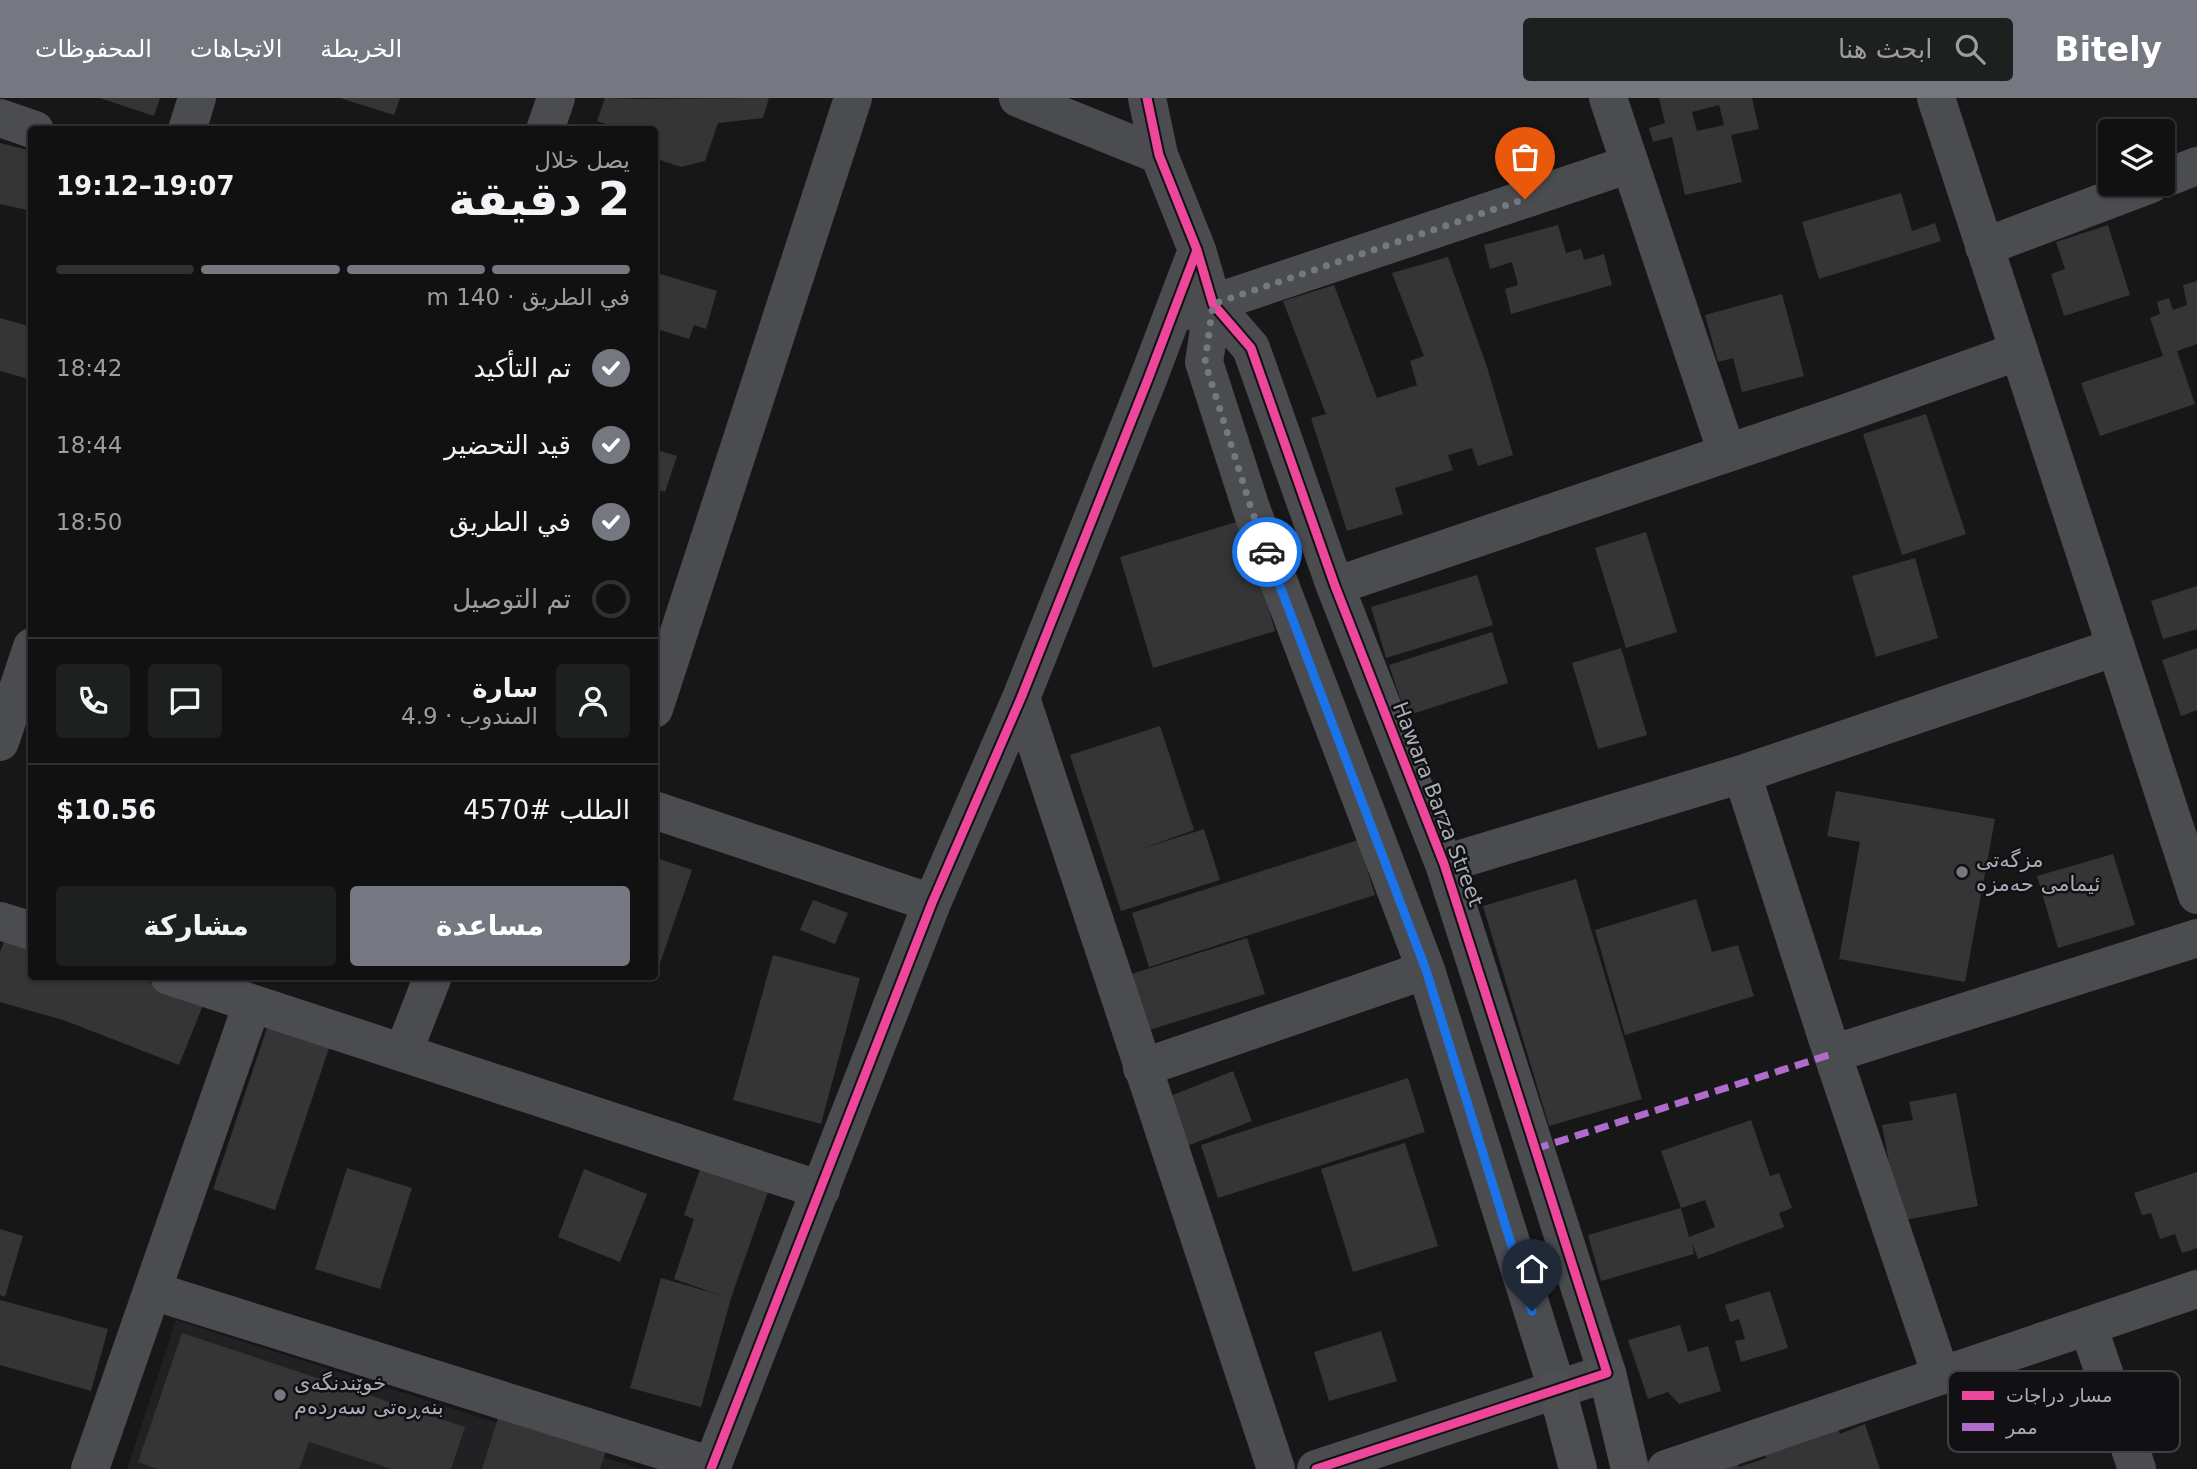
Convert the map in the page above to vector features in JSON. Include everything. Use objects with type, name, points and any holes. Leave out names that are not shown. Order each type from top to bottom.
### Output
[{"type":"main road","points":[[1607,1373],[1630,1469]]},
{"type":"main road","points":[[1557,1389],[1578,1469]]},
{"type":"street","points":[[188,126],[197,98]]},
{"type":"street","points":[[546,126],[556,98]]},
{"type":"street","points":[[658,697],[853,98]]},
{"type":"street","points":[[1018,98],[1159,155]]},
{"type":"street","points":[[1147,98],[1159,155],[1197,250],[1213,304],[1205,362],[1252,511],[1426,970],[1557,1389]]},
{"type":"street","points":[[1608,98],[1727,453]]},
{"type":"street","points":[[1936,98],[2197,895]]},
{"type":"street","points":[[0,118],[28,128]]},
{"type":"street","points":[[1172,317],[1630,164]]},
{"type":"street","points":[[2175,174],[2197,166]]},
{"type":"street","points":[[1984,247],[2119,196]]},
{"type":"street","points":[[153,1291],[712,1468],[932,903],[1021,698],[1197,250]]},
{"type":"street","name":"Hawara Barza Street","points":[[1213,304],[1251,348],[1335,586],[1444,863],[1607,1373]]},
{"type":"street","points":[[1148,379],[1251,348]]},
{"type":"street","points":[[1335,586],[2019,352]]},
{"type":"street","points":[[1444,863],[1742,774],[2116,647]]},
{"type":"street","points":[[0,742],[28,659]]},
{"type":"street","points":[[1021,698],[1276,1469]]},
{"type":"street","points":[[1742,774],[1832,1054],[1941,1377]]},
{"type":"street","points":[[658,811],[932,903]]},
{"type":"street","points":[[0,921],[28,931]]},
{"type":"street","points":[[1832,1054],[2197,938]]},
{"type":"street","points":[[1142,1068],[1426,970]]},
{"type":"street","points":[[181,980],[821,1190]]},
{"type":"street","points":[[403,1053],[431,980]]},
{"type":"street","points":[[90,1469],[252,1003]]},
{"type":"street","points":[[1958,1371],[2197,1289]]},
{"type":"street","points":[[2088,1326],[2103,1371]]},
{"type":"street","points":[[1316,1469],[1607,1373]]},
{"type":"street","points":[[1666,1469],[1948,1375]]},
{"type":"street","points":[[2131,1452],[2137,1469]]},
{"type":"shaded area","name":"خوێندنگەی بنەڕەتی سەردەم","points":[[176,1320],[641,1469],[127,1469]]},
{"type":"building","points":[[100,98],[160,98],[154,116]]},
{"type":"building","points":[[340,98],[400,98],[394,115]]},
{"type":"building","points":[[605,98],[769,98],[763,118],[718,123],[705,161],[681,167],[658,159],[658,126],[609,126],[597,121]]},
{"type":"building","points":[[1659,98],[1752,98],[1759,129],[1731,135],[1742,182],[1685,195],[1672,137],[1653,142],[1649,128],[1665,123]],"holes":[[[1719,105],[1724,125],[1697,131],[1692,112]]]},
{"type":"building","points":[[0,143],[28,150],[28,210],[0,204]]},
{"type":"building","points":[[1901,193],[1912,231],[1935,223],[1941,241],[1819,279],[1802,222]]},
{"type":"building","points":[[1558,225],[1566,253],[1581,249],[1584,260],[1604,254],[1612,285],[1511,314],[1505,289],[1518,285],[1512,262],[1490,269],[1484,245]]},
{"type":"building","points":[[2108,225],[2130,295],[2064,316],[2051,274],[2065,269],[2056,242]]},
{"type":"building","points":[[1448,257],[1487,367],[1513,455],[1478,466],[1472,448],[1448,455],[1453,470],[1395,488],[1403,514],[1347,531],[1311,418],[1326,414],[1283,301],[1334,285],[1377,398],[1417,385],[1410,361],[1424,356],[1392,273]]},
{"type":"building","points":[[658,273],[717,291],[706,329],[694,325],[689,339],[658,329]]},
{"type":"building","points":[[2197,281],[2197,344],[2177,351],[2195,404],[2100,436],[2081,383],[2163,356],[2150,318],[2160,314],[2157,302],[2169,298],[2173,310],[2187,305],[2183,285]]},
{"type":"building","points":[[1782,294],[1804,376],[1742,392],[1733,358],[1718,362],[1705,315]]},
{"type":"building","points":[[0,318],[28,326],[28,379],[0,371]]},
{"type":"building","points":[[1926,414],[1966,534],[1902,555],[1863,434]]},
{"type":"building","points":[[658,450],[677,456],[665,492],[658,489]]},
{"type":"building","points":[[1243,520],[1275,631],[1153,668],[1120,557]]},
{"type":"building","points":[[1646,532],[1677,632],[1626,648],[1595,548]]},
{"type":"building","points":[[1915,558],[1938,638],[1876,657],[1852,576]]},
{"type":"building","points":[[1477,575],[1493,625],[1386,658],[1371,607]]},
{"type":"building","points":[[2197,586],[2197,629],[2163,639],[2151,601]]},
{"type":"building","points":[[1492,632],[1508,683],[1406,716],[1389,665]]},
{"type":"building","points":[[1621,648],[1647,735],[1598,749],[1572,663]]},
{"type":"building","points":[[2197,648],[2197,710],[2181,716],[2162,660]]},
{"type":"building","points":[[1160,726],[1194,830],[1141,849],[1204,829],[1220,880],[1121,911],[1070,755]]},
{"type":"building","points":[[1836,791],[1995,819],[1965,982],[1839,959],[1860,842],[1827,836]]},
{"type":"building","points":[[1358,840],[1375,895],[1149,967],[1132,913]]},
{"type":"building","points":[[2113,854],[2135,925],[2058,948],[2037,876]]},
{"type":"building","points":[[658,858],[692,870],[658,969]]},
{"type":"building","points":[[1576,879],[1642,1099],[1549,1126],[1483,906]]},
{"type":"building","points":[[1696,899],[1712,952],[1738,945],[1754,996],[1625,1035],[1595,930]]},
{"type":"building","points":[[813,900],[848,913],[835,944],[800,930]]},
{"type":"building","points":[[6,937],[28,943],[28,980],[143,980],[203,1005],[179,1065],[66,1021],[0,1002],[0,952]]},
{"type":"building","points":[[1247,938],[1265,994],[1146,1031],[1128,975]]},
{"type":"building","points":[[773,955],[860,978],[821,1124],[733,1100]]},
{"type":"building","points":[[269,1022],[331,1042],[275,1210],[213,1189]]},
{"type":"building","points":[[1233,1071],[1252,1121],[1187,1146],[1168,1097]]},
{"type":"building","points":[[1408,1078],[1425,1132],[1218,1198],[1201,1145]]},
{"type":"building","points":[[1956,1093],[1978,1206],[1900,1221],[1882,1125],[1913,1120],[1909,1102]]},
{"type":"building","points":[[1751,1120],[1770,1176],[1779,1173],[1792,1208],[1779,1213],[1784,1227],[1698,1259],[1692,1243],[1694,1254],[1601,1281],[1588,1235],[1681,1208],[1661,1151]],"holes":[[[1705,1200],[1715,1227],[1689,1237],[1681,1208]]]},
{"type":"building","points":[[1405,1143],[1438,1246],[1353,1272],[1321,1169]]},
{"type":"building","points":[[702,1164],[770,1186],[731,1298],[701,1407],[630,1388],[661,1278],[720,1295],[674,1279],[694,1219],[684,1215]]},
{"type":"building","points":[[347,1168],[412,1188],[380,1289],[315,1269]]},
{"type":"building","points":[[584,1169],[647,1194],[620,1262],[558,1237]]},
{"type":"building","points":[[2197,1172],[2197,1248],[2182,1253],[2175,1234],[2160,1239],[2151,1213],[2142,1215],[2134,1193]]},
{"type":"building","points":[[0,1229],[23,1236],[5,1297],[0,1295]]},
{"type":"building","points":[[1770,1291],[1788,1348],[1741,1362],[1735,1341],[1745,1339],[1739,1319],[1730,1322],[1725,1305]]},
{"type":"building","points":[[0,1300],[108,1329],[91,1391],[0,1365]]},
{"type":"building","points":[[1680,1325],[1688,1352],[1708,1346],[1721,1391],[1679,1404],[1668,1392],[1648,1399],[1628,1340]]},
{"type":"building","points":[[1381,1331],[1397,1381],[1329,1401],[1314,1352]]},
{"type":"building","name":"خوێندنگەی بنەڕەتی سەردەم","points":[[182,1333],[465,1427],[451,1469],[392,1469],[309,1442],[299,1469],[157,1469],[138,1462]]},
{"type":"building","points":[[500,1412],[607,1448],[600,1469],[482,1469]]},
{"type":"building","points":[[1835,1420],[1840,1434],[1865,1424],[1880,1469],[1705,1469],[1736,1457],[1739,1467],[1766,1458],[1762,1445]]},
{"type":"marked path","points":[[1535,1149],[1832,1054]]},
{"type":"cycle path","points":[[1147,98],[1159,155],[1197,250],[1213,304],[1251,348],[1335,586],[1444,864],[1607,1373],[1316,1469]]},
{"type":"cycle path","points":[[711,1469],[932,903],[1021,698],[1197,250]]},
{"type":"way so far","points":[[1267,552],[1205,362],[1213,304],[1525,199]]},
{"type":"place","name":"مزگەتی ئیمامی حەمزە","points":[[1962,872]]},
{"type":"place","name":"خوێندنگەی بنەڕەتی سەردەم","points":[[280,1395]]},
{"type":"route","points":[[1267,552],[1426,970],[1532,1311]]}]
